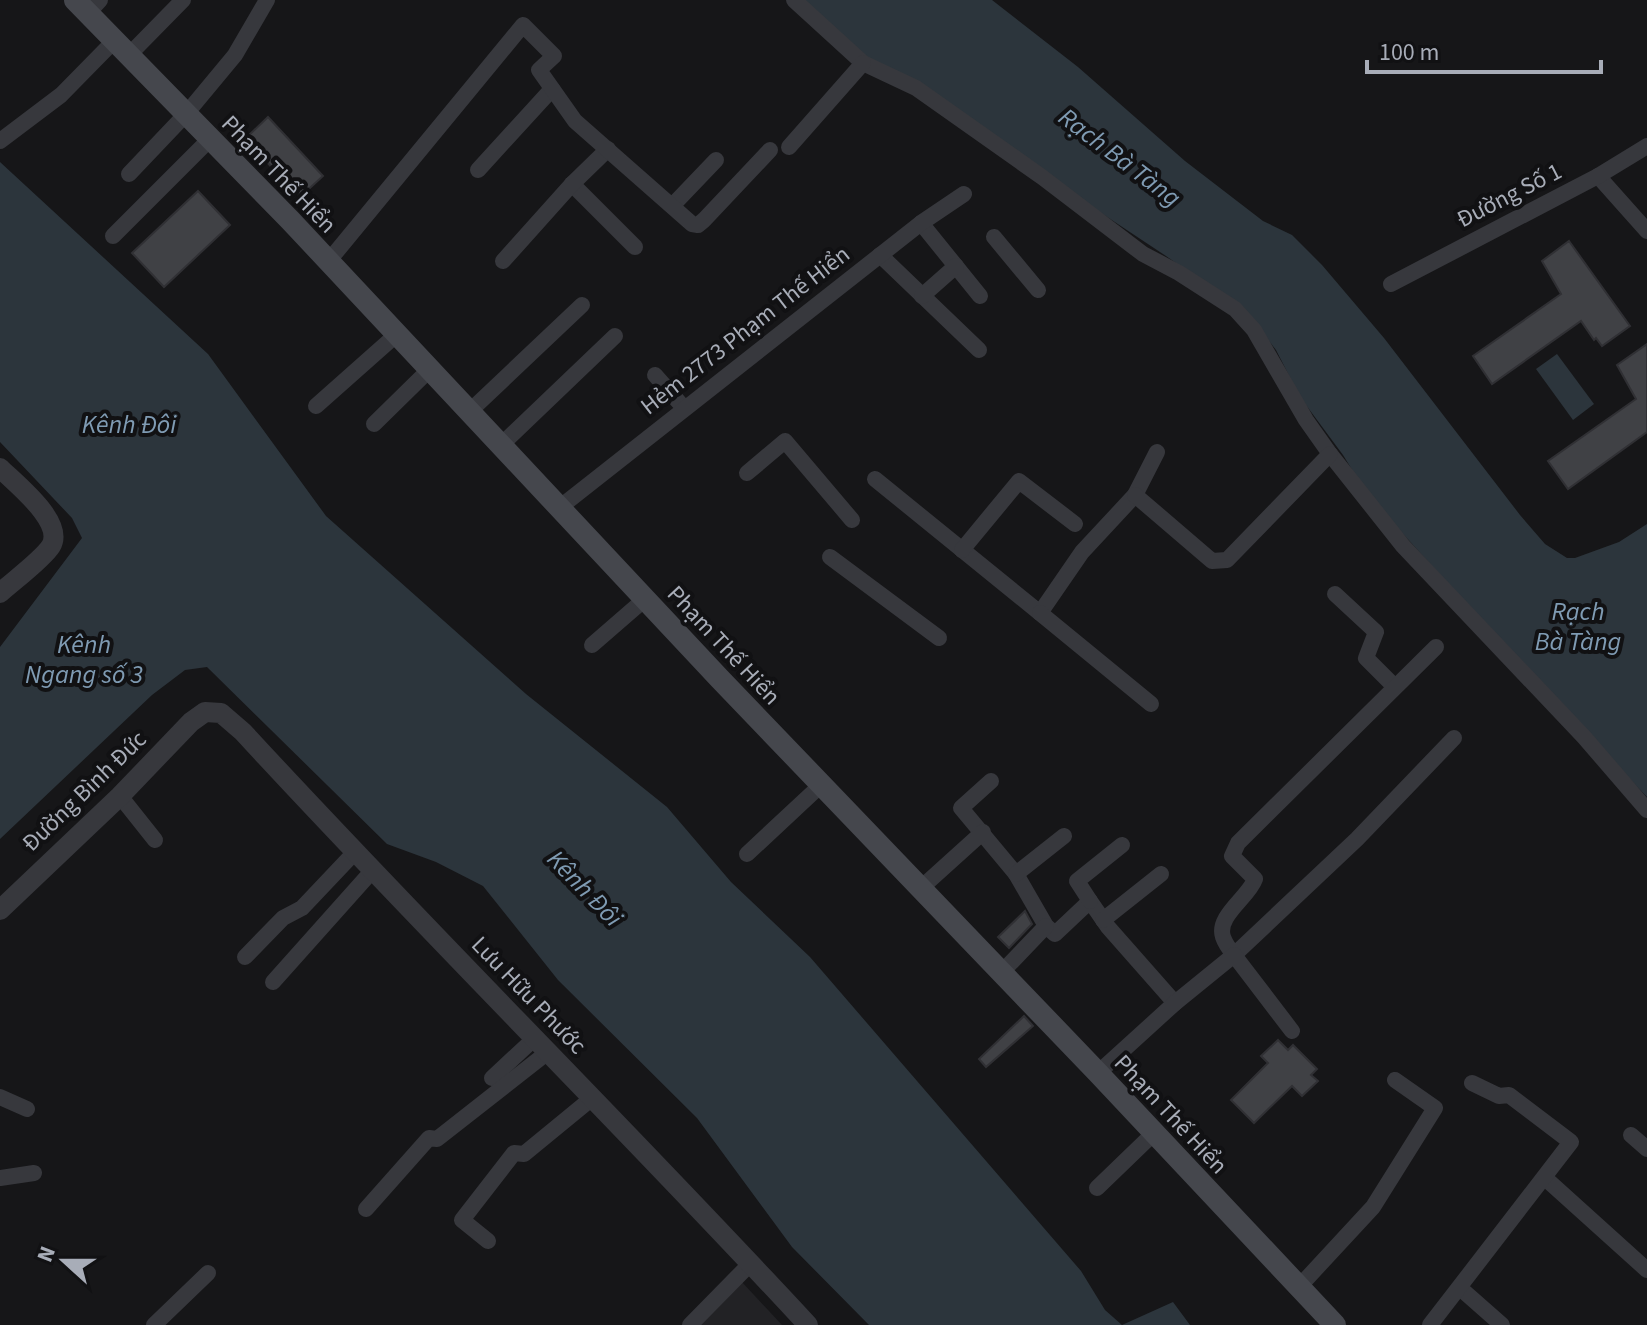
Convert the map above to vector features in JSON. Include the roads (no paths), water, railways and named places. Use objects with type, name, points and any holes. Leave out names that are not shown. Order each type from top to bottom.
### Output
[{"type":"main road","name":"Phạm Thế Hiển","points":[[88,4],[122,47],[290,220],[500,446],[1335,1325]]},
{"type":"street","points":[[0,141],[183,0]]},
{"type":"street","points":[[129,174],[186,114],[235,55],[267,0]]},
{"type":"street","points":[[794,0],[863,63],[916,88],[1042,177],[1143,254],[1235,309],[1254,330],[1306,420],[1330,454],[1403,546],[1584,737],[1647,810]]},
{"type":"street","points":[[327,263],[523,25],[554,56],[539,70],[575,121],[692,224],[698,225],[770,150]]},
{"type":"street","points":[[789,147],[863,63]]},
{"type":"street","points":[[478,170],[552,89]]},
{"type":"street","points":[[113,236],[210,139]]},
{"type":"street","name":"Đường Số 1","points":[[1391,284],[1598,176],[1647,146]]},
{"type":"street","points":[[503,261],[608,149]]},
{"type":"street","points":[[672,206],[716,160]]},
{"type":"street","points":[[1598,176],[1647,231]]},
{"type":"street","points":[[572,184],[635,247]]},
{"type":"street","name":"Hẻm 2773 Phạm Thế Hiển","points":[[559,508],[921,223],[964,194]]},
{"type":"street","points":[[921,223],[980,296]]},
{"type":"street","points":[[994,237],[1038,290]]},
{"type":"street","points":[[880,255],[979,350]]},
{"type":"street","points":[[922,296],[956,266]]},
{"type":"street","points":[[469,412],[582,305]]},
{"type":"street","points":[[316,406],[396,335]]},
{"type":"street","points":[[500,446],[615,336]]},
{"type":"street","points":[[374,424],[429,370]]},
{"type":"street","points":[[655,375],[684,408]]},
{"type":"street","points":[[747,473],[785,441],[852,520]]},
{"type":"street","points":[[1040,613],[1082,552],[1135,495],[1157,452]]},
{"type":"street","points":[[1135,495],[1212,561],[1227,560],[1330,454]]},
{"type":"street","points":[[0,468],[50,519],[55,531],[51,546],[3,583]]},
{"type":"street","points":[[875,479],[1151,704]]},
{"type":"street","points":[[962,550],[1019,481],[1075,524]]},
{"type":"street","points":[[830,557],[939,638]]},
{"type":"street","points":[[1335,594],[1376,632],[1366,658],[1395,687]]},
{"type":"street","points":[[592,645],[645,599]]},
{"type":"street","points":[[1292,1031],[1222,936],[1223,926],[1255,879],[1232,856],[1238,843],[1436,647]]},
{"type":"street","name":"Đường Bình Đức","points":[[0,910],[120,796],[191,722],[205,712]]},
{"type":"street","name":"Lưu Hữu Phước","points":[[205,712],[221,713],[243,732],[808,1325]]},
{"type":"street","points":[[1098,1073],[1175,1003],[1234,955],[1357,839],[1454,738]]},
{"type":"street","points":[[991,781],[961,808],[1016,874],[1046,926],[1055,934],[1090,901]]},
{"type":"street","points":[[747,854],[821,785]]},
{"type":"street","points":[[120,796],[155,840]]},
{"type":"street","points":[[921,888],[983,832]]},
{"type":"street","points":[[1016,874],[1064,836]]},
{"type":"street","points":[[1122,845],[1077,881],[1103,920],[1175,1003]]},
{"type":"street","points":[[245,957],[283,918],[302,908],[355,852]]},
{"type":"street","points":[[273,982],[373,870]]},
{"type":"street","points":[[1103,920],[1161,874]]},
{"type":"street","points":[[1002,972],[1046,926]]},
{"type":"street","points":[[492,1078],[542,1045]]},
{"type":"street","points":[[366,1209],[429,1138],[437,1139],[542,1045]]},
{"type":"street","points":[[1298,1288],[1373,1207],[1435,1108],[1395,1080]]},
{"type":"street","points":[[1430,1325],[1571,1142],[1509,1095],[1499,1096],[1472,1083]]},
{"type":"street","points":[[0,1097],[27,1109]]},
{"type":"street","points":[[488,1241],[462,1220],[514,1153],[524,1154],[591,1099]]},
{"type":"street","points":[[1097,1188],[1154,1133]]},
{"type":"street","points":[[1631,1135],[1647,1149]]},
{"type":"street","points":[[0,1178],[34,1173]]},
{"type":"street","points":[[1545,1178],[1647,1270]]},
{"type":"street","points":[[690,1325],[751,1263]]},
{"type":"street","points":[[154,1325],[208,1273]]},
{"type":"street","points":[[1460,1288],[1502,1325]]},
{"type":"water","name":"Rạch Bà Tàng","points":[[801,0],[992,0],[1078,67],[1185,161],[1263,221],[1292,235],[1384,338],[1545,544],[1567,558],[1575,558],[1619,542],[1647,524],[1647,797],[1535,680],[1367,494],[1343,455],[1300,397],[1276,350],[1247,313],[860,53]]},
{"type":"water","name":"Kênh Đôi","points":[[0,162],[208,354],[326,516],[526,694],[667,807],[731,882],[810,957],[1081,1271],[1105,1310],[1122,1325],[869,1325],[792,1247],[697,1118],[558,980],[483,886],[436,862],[387,844],[207,667],[185,670],[152,695],[0,839],[0,647],[82,538],[72,518],[0,442]]},
{"type":"water","points":[[1557,354],[1594,404],[1573,420],[1536,369]]},
{"type":"water","points":[[1173,1302],[1190,1325],[1122,1325]]},
{"type":"water label","name":"Kênh Ngang số 3","points":[[84,659]]}]
